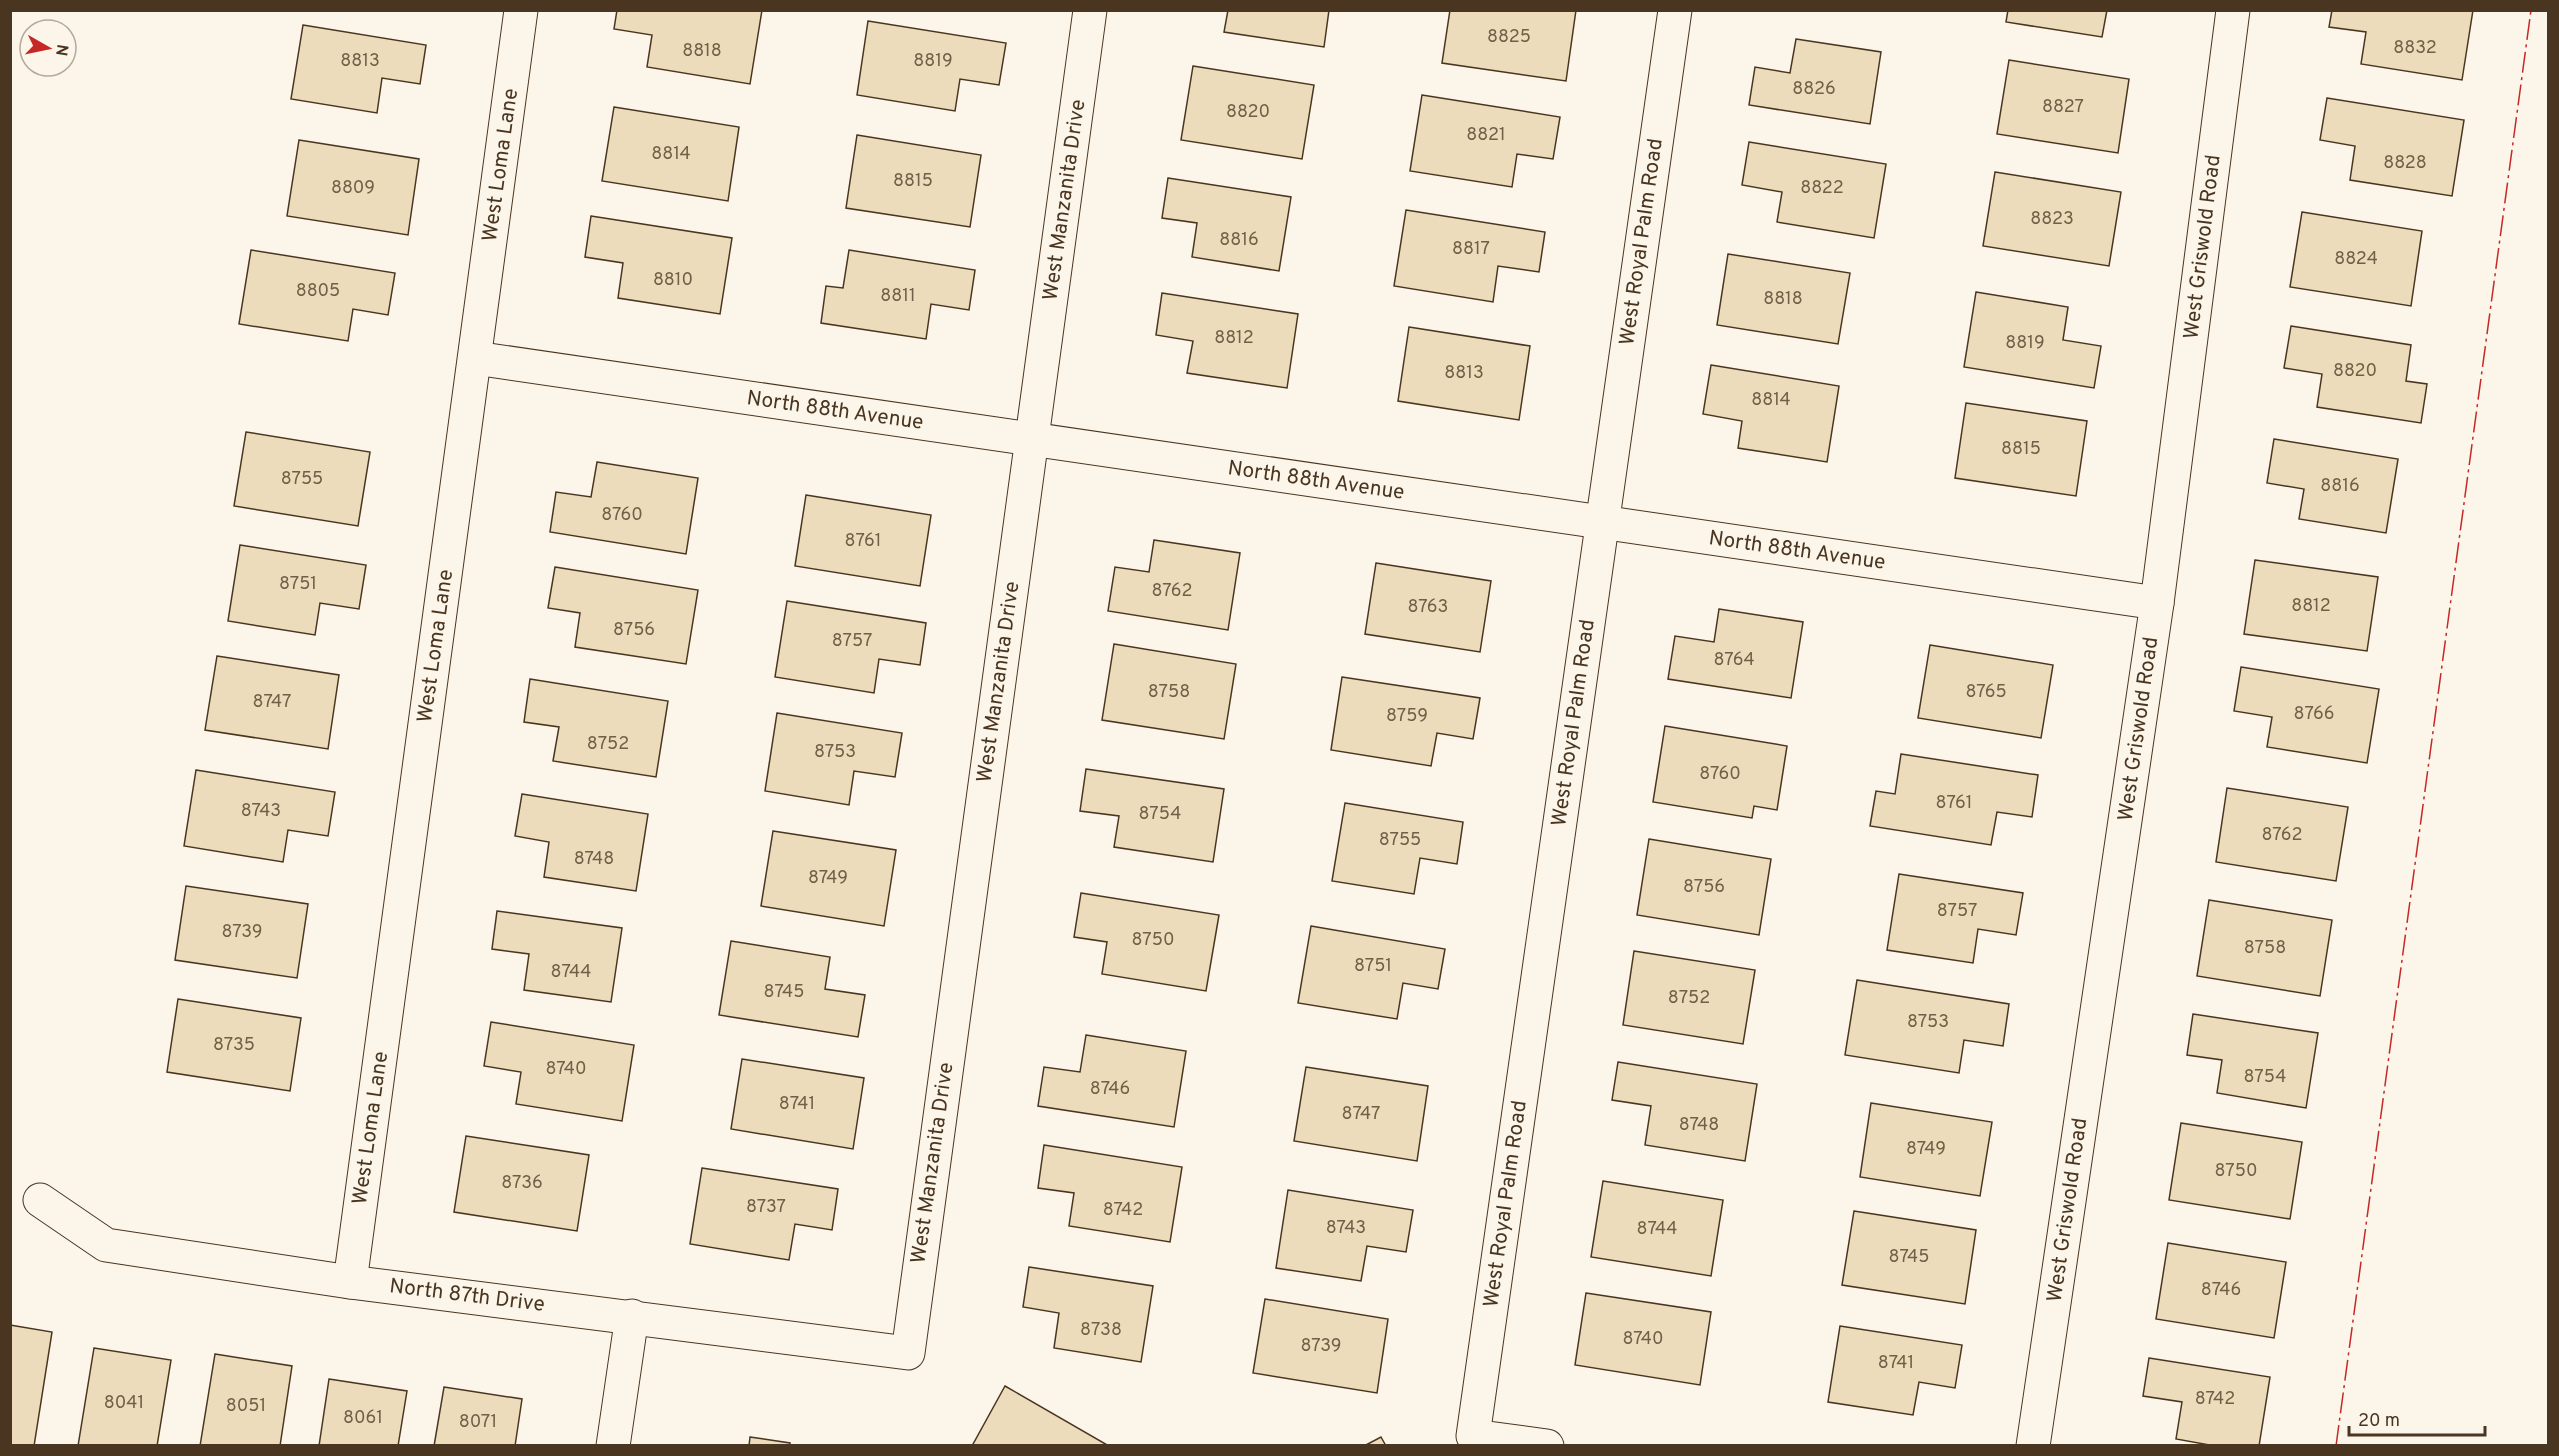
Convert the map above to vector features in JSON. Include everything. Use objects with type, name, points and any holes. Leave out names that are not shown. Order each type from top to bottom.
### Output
[{"type":"street","name":"West Loma Lane","points":[[350,1282],[521,10]]},
{"type":"street","name":"West Manzanita Drive","points":[[908,1353],[1090,10]]},
{"type":"street","name":"West Royal Palm Road","points":[[1547,1446],[1473,1436],[1675,10]]},
{"type":"street","name":"West Griswold Road","points":[[2033,1446],[2157,603],[2233,10]]},
{"type":"street","name":"North 88th Avenue","points":[[475,358],[2157,603]]},
{"type":"street","name":"North 87th Drive","points":[[40,1200],[106,1245],[350,1282],[632,1316],[908,1353]]},
{"type":"street","points":[[613,1446],[632,1316]]},
{"type":"building","points":[[617,10],[762,10],[750,84],[647,67],[652,35],[614,29]]},
{"type":"building","points":[[1228,10],[1329,10],[1324,47],[1224,32]]},
{"type":"building","points":[[1450,10],[1576,10],[1566,81],[1442,63]]},
{"type":"building","points":[[2008,10],[2107,10],[2102,37],[2006,22]]},
{"type":"building","points":[[2332,10],[2473,10],[2462,80],[2361,64],[2366,32],[2329,27]]},
{"type":"building","points":[[868,21],[1006,43],[999,85],[960,79],[955,111],[857,95]]},
{"type":"building","points":[[303,25],[426,45],[420,84],[382,78],[377,113],[291,99]]},
{"type":"building","points":[[1796,39],[1881,52],[1870,124],[1749,105],[1755,67],[1790,73]]},
{"type":"building","points":[[2009,60],[2129,79],[2118,153],[1997,134]]},
{"type":"building","points":[[1193,66],[1314,85],[1302,159],[1181,140]]},
{"type":"building","points":[[1422,95],[1560,117],[1553,159],[1517,154],[1512,187],[1410,171]]},
{"type":"building","points":[[2327,98],[2464,120],[2452,196],[2350,180],[2355,146],[2320,140]]},
{"type":"building","points":[[614,107],[739,127],[728,201],[602,181]]},
{"type":"building","points":[[857,135],[981,155],[970,227],[846,208]]},
{"type":"building","points":[[299,140],[419,159],[408,235],[287,216]]},
{"type":"building","points":[[1749,142],[1886,164],[1874,238],[1777,222],[1782,192],[1742,185]]},
{"type":"building","points":[[1995,172],[2121,192],[2109,266],[1983,246]]},
{"type":"building","points":[[1168,178],[1291,197],[1279,271],[1192,257],[1197,223],[1162,218]]},
{"type":"building","points":[[1406,210],[1545,232],[1539,272],[1498,266],[1493,302],[1394,286]]},
{"type":"building","points":[[2302,212],[2422,231],[2411,306],[2290,287]]},
{"type":"building","points":[[591,216],[732,238],[720,314],[618,298],[623,263],[585,257]]},
{"type":"building","points":[[251,250],[395,273],[388,315],[353,309],[348,341],[239,324]]},
{"type":"building","points":[[849,250],[975,270],[969,310],[931,304],[926,339],[821,323],[826,286],[843,288]]},
{"type":"building","points":[[1728,254],[1850,273],[1838,344],[1717,325]]},
{"type":"building","points":[[1976,292],[2068,307],[2063,340],[2101,346],[2094,388],[1964,367]]},
{"type":"building","points":[[1162,293],[1298,314],[1287,388],[1187,373],[1193,341],[1156,335]]},
{"type":"building","points":[[2291,326],[2411,345],[2406,381],[2427,384],[2421,423],[2317,407],[2322,374],[2284,368]]},
{"type":"building","points":[[1409,327],[1530,346],[1519,420],[1398,401]]},
{"type":"building","points":[[1711,365],[1839,386],[1827,462],[1738,448],[1742,421],[1703,414]]},
{"type":"building","points":[[1966,403],[2087,421],[2076,496],[1955,478]]},
{"type":"building","points":[[246,432],[370,452],[358,526],[234,506]]},
{"type":"building","points":[[2274,439],[2398,459],[2386,533],[2299,519],[2304,489],[2267,483]]},
{"type":"building","points":[[597,462],[698,478],[686,554],[550,532],[556,492],[591,497]]},
{"type":"building","points":[[806,495],[931,515],[920,586],[795,566]]},
{"type":"building","points":[[1154,540],[1240,553],[1228,630],[1108,611],[1115,567],[1149,572]]},
{"type":"building","points":[[240,545],[366,565],[359,609],[320,603],[315,635],[228,621]]},
{"type":"building","points":[[2255,560],[2378,577],[2367,651],[2244,634]]},
{"type":"building","points":[[1376,563],[1491,581],[1480,652],[1365,634]]},
{"type":"building","points":[[555,567],[698,590],[686,664],[575,647],[580,613],[548,608]]},
{"type":"building","points":[[787,601],[926,623],[920,665],[879,659],[874,693],[775,677]]},
{"type":"building","points":[[1719,609],[1803,622],[1791,698],[1668,679],[1675,636],[1714,642]]},
{"type":"building","points":[[1114,644],[1236,664],[1224,739],[1102,720]]},
{"type":"building","points":[[1930,645],[2053,665],[2041,738],[1918,718]]},
{"type":"building","points":[[217,656],[339,675],[328,749],[205,730]]},
{"type":"building","points":[[2241,667],[2379,689],[2367,763],[2267,747],[2272,717],[2234,711]]},
{"type":"building","points":[[1342,677],[1480,698],[1473,739],[1437,733],[1431,766],[1331,750]]},
{"type":"building","points":[[530,679],[668,701],[656,777],[553,761],[559,727],[524,722]]},
{"type":"building","points":[[777,713],[902,733],[895,777],[854,771],[849,805],[765,791]]},
{"type":"building","points":[[1665,726],[1787,746],[1777,810],[1754,806],[1752,818],[1653,802]]},
{"type":"building","points":[[1901,754],[2038,775],[2032,817],[1997,812],[1991,845],[1870,826],[1876,791],[1895,794]]},
{"type":"building","points":[[1086,769],[1224,789],[1213,862],[1114,847],[1119,816],[1080,811]]},
{"type":"building","points":[[196,770],[335,792],[328,836],[288,830],[283,862],[184,846]]},
{"type":"building","points":[[2227,788],[2348,807],[2336,881],[2216,862]]},
{"type":"building","points":[[522,794],[648,814],[636,891],[544,877],[549,842],[515,836]]},
{"type":"building","points":[[1345,803],[1463,822],[1457,864],[1420,858],[1414,894],[1332,881]]},
{"type":"building","points":[[773,831],[896,850],[884,926],[761,906]]},
{"type":"building","points":[[1649,839],[1771,859],[1759,935],[1637,915]]},
{"type":"building","points":[[1899,874],[2023,893],[2016,935],[1978,929],[1973,963],[1887,950]]},
{"type":"building","points":[[186,886],[308,904],[297,978],[175,960]]},
{"type":"building","points":[[1081,893],[1219,915],[1206,991],[1102,974],[1107,942],[1074,937]]},
{"type":"building","points":[[2209,900],[2332,920],[2320,996],[2197,976]]},
{"type":"building","points":[[497,911],[622,928],[611,1002],[524,990],[529,954],[492,949]]},
{"type":"building","points":[[1311,926],[1445,949],[1438,989],[1403,983],[1397,1019],[1298,1003]]},
{"type":"building","points":[[731,941],[830,957],[825,989],[865,995],[858,1037],[719,1015]]},
{"type":"building","points":[[1634,951],[1755,970],[1743,1044],[1623,1025]]},
{"type":"building","points":[[1857,980],[2009,1004],[2003,1046],[1964,1040],[1959,1073],[1845,1055]]},
{"type":"building","points":[[178,999],[301,1018],[290,1091],[167,1072]]},
{"type":"building","points":[[2193,1014],[2318,1033],[2306,1108],[2217,1093],[2222,1060],[2187,1055]]},
{"type":"building","points":[[491,1022],[634,1045],[622,1121],[516,1104],[521,1072],[484,1066]]},
{"type":"building","points":[[1086,1035],[1186,1051],[1174,1127],[1038,1106],[1044,1067],[1080,1072]]},
{"type":"building","points":[[742,1059],[864,1078],[853,1149],[731,1129]]},
{"type":"building","points":[[1618,1062],[1757,1084],[1745,1161],[1645,1145],[1651,1106],[1612,1100]]},
{"type":"building","points":[[1306,1067],[1428,1086],[1417,1161],[1294,1141]]},
{"type":"building","points":[[1871,1103],[1992,1122],[1980,1196],[1860,1177]]},
{"type":"building","points":[[2181,1123],[2302,1142],[2290,1219],[2169,1200]]},
{"type":"building","points":[[466,1136],[589,1155],[577,1231],[454,1212]]},
{"type":"building","points":[[1044,1145],[1182,1167],[1170,1242],[1069,1226],[1074,1193],[1038,1188]]},
{"type":"building","points":[[702,1168],[838,1189],[832,1230],[795,1224],[789,1260],[690,1244]]},
{"type":"building","points":[[1603,1181],[1723,1200],[1711,1276],[1591,1257]]},
{"type":"building","points":[[1288,1190],[1413,1210],[1406,1252],[1367,1246],[1361,1281],[1276,1268]]},
{"type":"building","points":[[1854,1211],[1976,1230],[1965,1304],[1842,1285]]},
{"type":"building","points":[[2168,1243],[2286,1262],[2274,1338],[2156,1319]]},
{"type":"building","points":[[1029,1267],[1153,1286],[1141,1362],[1054,1348],[1059,1313],[1023,1307]]},
{"type":"building","points":[[1586,1293],[1711,1312],[1700,1385],[1575,1365]]},
{"type":"building","points":[[1265,1299],[1388,1319],[1377,1393],[1253,1373]]},
{"type":"building","points":[[10,1325],[52,1332],[34,1446],[10,1446]]},
{"type":"building","points":[[1840,1326],[1962,1345],[1955,1388],[1919,1382],[1913,1415],[1828,1402]]},
{"type":"building","points":[[94,1348],[171,1360],[157,1446],[78,1446]]},
{"type":"building","points":[[215,1354],[292,1366],[280,1446],[200,1446]]},
{"type":"building","points":[[2149,1358],[2270,1377],[2259,1446],[2215,1446],[2176,1439],[2182,1402],[2143,1396]]},
{"type":"building","points":[[329,1379],[407,1391],[398,1446],[319,1446]]},
{"type":"building","points":[[1005,1386],[1109,1446],[972,1446]]},
{"type":"building","points":[[444,1387],[522,1399],[515,1446],[434,1446]]},
{"type":"building","points":[[750,1437],[790,1443],[790,1446],[749,1446]]},
{"type":"building","points":[[1381,1437],[1386,1446],[1364,1446]]},
{"type":"power","points":[[2336,1446],[2531,10]]}]
